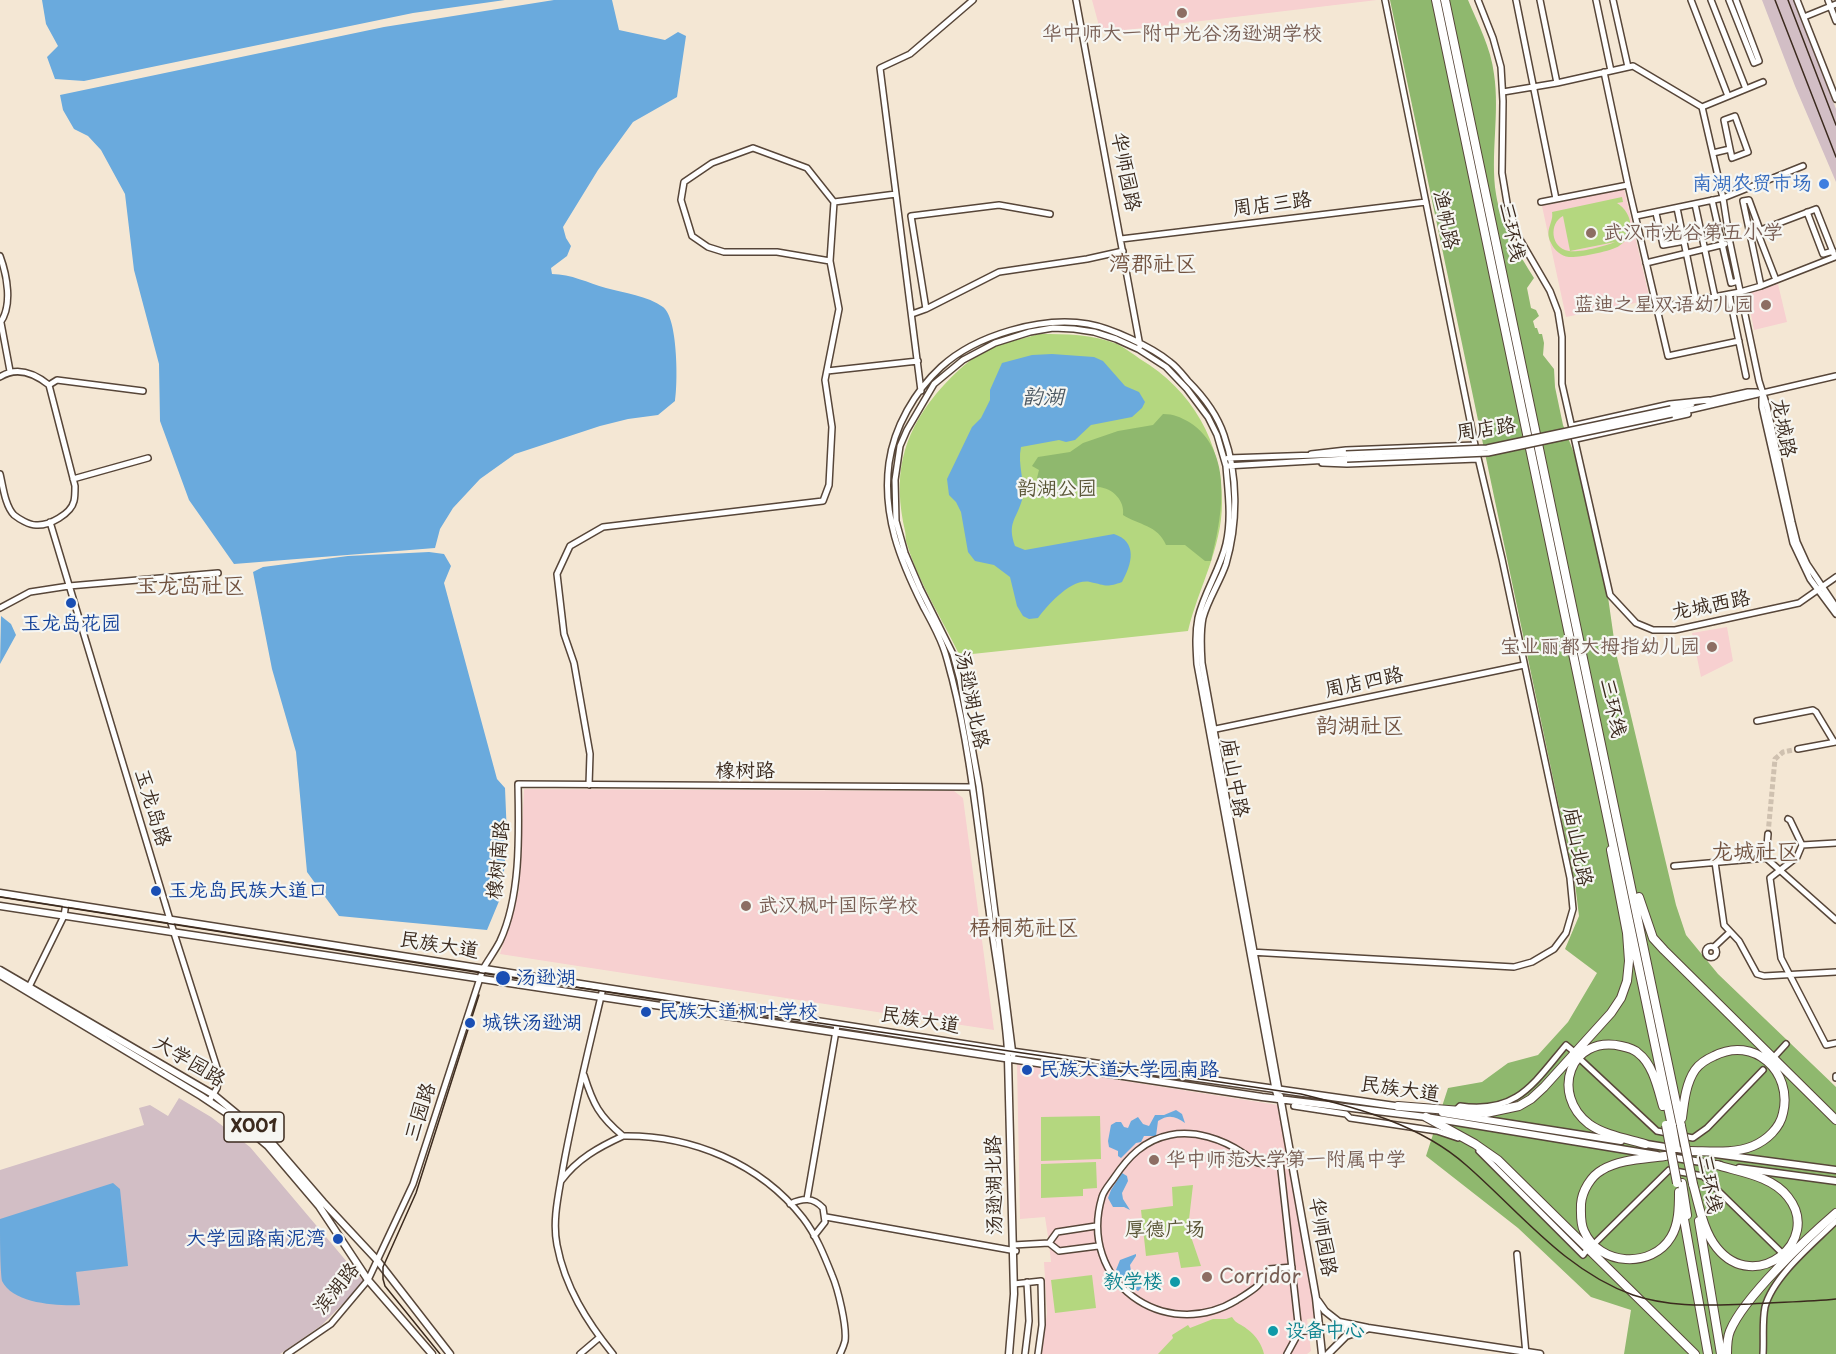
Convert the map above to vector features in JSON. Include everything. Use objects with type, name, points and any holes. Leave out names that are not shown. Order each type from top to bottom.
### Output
[{"type":"highway","name":"三环线","points":[[1436,0],[1606,807],[1680,1183],[1709,1354]]},
{"type":"highway","name":"三环线","points":[[1445,0],[1693,1184],[1721,1354]]},
{"type":"highway","points":[[1606,807],[1612,860],[1663,1106]]},
{"type":"highway","points":[[1625,853],[1653,938],[1836,1120]]},
{"type":"highway","points":[[1398,1106],[1486,1113],[1519,1106],[1531,1099],[1611,1013],[1621,998],[1627,981],[1629,961],[1627,933]]},
{"type":"highway","points":[[1645,1144],[1592,1126],[1581,1117],[1570,1102],[1568,1088],[1571,1070],[1576,1060],[1588,1049],[1599,1044],[1626,1047],[1638,1053],[1648,1065],[1669,1126]]},
{"type":"highway","points":[[1681,1126],[1684,1097],[1695,1070],[1704,1061],[1729,1051],[1747,1051],[1758,1055],[1778,1071],[1784,1085],[1786,1102],[1782,1120],[1768,1138],[1752,1146],[1735,1150],[1689,1151]]},
{"type":"highway","points":[[1426,1117],[1475,1144],[1498,1160],[1695,1354]]},
{"type":"highway","points":[[1665,1156],[1618,1163],[1594,1176],[1584,1191],[1581,1201],[1584,1232],[1605,1253],[1615,1256],[1632,1259],[1651,1255],[1661,1250],[1672,1236],[1678,1214],[1680,1183]]},
{"type":"highway","points":[[1693,1184],[1704,1226],[1724,1256],[1736,1264],[1752,1267],[1769,1264],[1782,1256],[1793,1242],[1797,1229],[1795,1212],[1787,1196],[1762,1179],[1717,1165]]},
{"type":"highway","points":[[1679,1192],[1709,1354]]},
{"type":"highway","points":[[1727,1354],[1730,1332],[1752,1298],[1836,1213]]},
{"type":"main road","name":"民族大道","points":[[0,893],[1011,1051],[1398,1106],[1689,1151],[1836,1170]]},
{"type":"main road","name":"民族大道","points":[[0,906],[836,1034],[1280,1099],[1426,1117],[1717,1165],[1836,1181]]},
{"type":"main road","name":"大学园路","points":[[0,970],[209,1101],[237,1120],[268,1146],[319,1206],[368,1280],[432,1354]]},
{"type":"main road","name":"大学园路","points":[[0,975],[214,1095],[272,1143],[377,1260],[450,1354]]},
{"type":"main road","name":"汤逊湖北路","points":[[1010,1060],[1016,1284],[1010,1354]]},
{"type":"main road","name":"华师园路","points":[[1277,1090],[1316,1298],[1322,1354]]},
{"type":"main road","points":[[1316,1298],[1325,1311],[1339,1322],[1540,1354]]},
{"type":"main road","points":[[1329,1354],[1346,1336],[1368,1328]]},
{"type":"street","points":[[927,396],[920,391],[880,68],[910,54],[973,0]]},
{"type":"street","name":"华师园路","points":[[1076,0],[1139,347]]},
{"type":"street","name":"渔帆路","points":[[1385,0],[1475,446]]},
{"type":"street","name":"龙城西路","points":[[1478,0],[1496,46],[1503,92],[1502,173],[1507,203],[1518,236],[1548,286],[1556,305],[1562,337],[1562,384],[1610,595],[1636,623],[1653,630],[1675,630],[1799,603],[1836,577]]},
{"type":"street","points":[[1516,0],[1556,199]]},
{"type":"street","points":[[1540,0],[1557,83]]},
{"type":"street","points":[[1596,0],[1628,185],[1668,356],[1739,341]]},
{"type":"street","points":[[1613,0],[1628,67]]},
{"type":"street","points":[[1691,0],[1728,96]]},
{"type":"street","points":[[1711,0],[1746,89]]},
{"type":"street","points":[[1732,0],[1759,61],[1754,63],[1732,0]]},
{"type":"street","points":[[1797,0],[1836,99]]},
{"type":"street","points":[[1804,17],[1832,3],[1836,21]]},
{"type":"street","points":[[1503,92],[1633,66],[1702,107],[1763,82]]},
{"type":"street","points":[[1829,81],[1836,77]]},
{"type":"street","name":"龙城路","points":[[1702,107],[1723,198],[1761,392],[1767,406],[1797,542],[1836,615]]},
{"type":"street","points":[[1735,116],[1748,152],[1732,158],[1730,149],[1724,120],[1735,116]]},
{"type":"street","points":[[589,785],[590,754],[574,663],[564,634],[558,574],[570,546],[603,527],[823,501],[830,485],[832,427],[825,380],[839,309],[830,261],[834,202],[807,168],[753,148],[712,163],[684,182],[681,200],[692,236],[708,247],[724,252],[777,252],[830,261]]},
{"type":"street","points":[[1713,153],[1730,149]]},
{"type":"street","points":[[1636,216],[1723,198],[1803,166]]},
{"type":"street","points":[[1541,202],[1628,185]]},
{"type":"street","points":[[1743,190],[1746,200],[1749,200],[1776,280]]},
{"type":"street","points":[[834,202],[896,194]]},
{"type":"street","points":[[1712,200],[1731,283],[1738,281]]},
{"type":"street","points":[[1746,200],[1743,201],[1761,286]]},
{"type":"street","name":"周店三路","points":[[1121,239],[1426,202]]},
{"type":"street","points":[[1695,204],[1715,297]]},
{"type":"street","points":[[926,309],[911,216],[999,205],[1050,214]]},
{"type":"street","points":[[1677,208],[1696,300]]},
{"type":"street","points":[[1656,308],[1740,292],[1835,257],[1816,208],[1750,234]]},
{"type":"street","points":[[1807,212],[1823,254],[1833,250]]},
{"type":"street","points":[[1656,213],[1663,245],[1685,241]]},
{"type":"street","points":[[1646,263],[1730,243]]},
{"type":"street","points":[[912,314],[999,272],[1087,259],[1123,251]]},
{"type":"street","points":[[0,256],[7,290],[6,314],[0,323],[10,371]]},
{"type":"street","points":[[1729,294],[1746,376]]},
{"type":"street","name":"汤逊湖北路","points":[[1011,1051],[972,787],[953,682],[943,646],[900,559],[890,524],[887,481],[892,443],[906,413],[920,391],[941,367],[975,345],[1031,325],[1052,322],[1088,324],[1116,332],[1139,347]]},
{"type":"street","name":"汤逊湖北路","points":[[1010,1060],[1011,1051],[979,786],[960,680],[953,654],[905,554],[896,521],[895,480],[898,454],[907,430],[934,384],[963,360],[995,343],[1030,332],[1053,328],[1094,332],[1139,347],[1170,361],[1214,414],[1224,433],[1227,458]]},
{"type":"street","points":[[826,371],[918,361]]},
{"type":"street","points":[[0,377],[10,371],[37,375],[49,385],[75,486],[74,503],[64,515],[50,522],[36,525],[26,522],[13,514],[3,497],[0,474]]},
{"type":"street","name":"周店路","points":[[1229,465],[1311,462],[1346,457],[1487,448],[1836,376]]},
{"type":"street","points":[[49,385],[57,381],[144,390]]},
{"type":"street","points":[[1572,426],[1670,404],[1709,403]]},
{"type":"street","points":[[1576,439],[1673,418],[1709,403]]},
{"type":"street","points":[[1311,454],[1346,450],[1475,446]]},
{"type":"street","name":"庙山北路","points":[[1252,952],[1514,967],[1532,962],[1554,949],[1566,933],[1573,909],[1570,878],[1502,559],[1475,446]]},
{"type":"street","name":"周店路","points":[[1227,458],[1311,454],[1346,457]]},
{"type":"street","points":[[73,479],[148,458]]},
{"type":"street","name":"庙山中路","points":[[1227,458],[1234,506],[1231,543],[1225,567],[1203,618],[1202,663],[1277,1090]]},
{"type":"street","points":[[1311,462],[1347,464],[1478,459]]},
{"type":"street","name":"玉龙岛路","points":[[50,522],[170,921],[219,1074],[220,1080],[214,1095]]},
{"type":"street","points":[[0,608],[30,592],[69,586],[218,573]]},
{"type":"street","name":"龙城路","points":[[1820,588],[1836,608]]},
{"type":"street","name":"周店四路","points":[[1212,730],[1524,665]]},
{"type":"street","points":[[1757,721],[1813,710],[1816,712],[1835,742],[1798,749]]},
{"type":"street","name":"橡树路","points":[[518,784],[972,787]]},
{"type":"street","name":"橡树南路","points":[[483,969],[500,942],[514,891],[519,841],[518,784]]},
{"type":"street","points":[[1788,819],[1802,845],[1797,857],[1770,878],[1781,958],[1826,1045],[1836,1043]]},
{"type":"street","points":[[1766,858],[1768,834]]},
{"type":"street","points":[[1802,845],[1836,843]]},
{"type":"street","points":[[1674,866],[1766,858],[1836,920]]},
{"type":"street","points":[[1715,862],[1724,925],[1739,941],[1757,974],[1764,976],[1836,972]]},
{"type":"street","points":[[28,989],[64,916],[66,903]]},
{"type":"street","points":[[1714,947],[1730,932]]},
{"type":"street","name":"三园路","points":[[377,1260],[413,1184],[483,969]]},
{"type":"street","points":[[603,988],[556,1212],[557,1244],[569,1285],[591,1327],[614,1354]]},
{"type":"street","points":[[807,1199],[837,1024]]},
{"type":"street","points":[[1775,1056],[1786,1044]]},
{"type":"street","points":[[1455,1111],[1460,1106],[1489,1108],[1504,1104],[1531,1086],[1566,1045],[1572,1051]]},
{"type":"street","points":[[1581,1060],[1657,1131],[1693,1138],[1707,1128],[1763,1070]]},
{"type":"street","points":[[584,1073],[592,1101],[606,1121],[623,1136]]},
{"type":"street","points":[[209,1101],[214,1095]]},
{"type":"street","points":[[1293,1106],[1346,1114],[1350,1119],[1437,1131],[1458,1137],[1485,1156],[1583,1255],[1586,1251]]},
{"type":"street","points":[[1287,1354],[1299,1332],[1293,1267],[1280,1161],[1257,1163],[1224,1141],[1192,1133],[1163,1136],[1141,1147],[1128,1157],[1102,1195],[1096,1226],[1098,1246],[1108,1270],[1120,1286],[1155,1309],[1179,1316],[1226,1307],[1260,1285],[1269,1269],[1293,1267]]},
{"type":"street","points":[[561,1182],[570,1168],[588,1154],[623,1136],[673,1139],[709,1150],[747,1169],[777,1189],[804,1219],[822,1249],[839,1292],[845,1341],[840,1354]]},
{"type":"street","points":[[1596,1242],[1669,1170],[1703,1176],[1781,1252]]},
{"type":"street","points":[[790,1204],[807,1199],[818,1202],[823,1208],[825,1222],[814,1236]]},
{"type":"street","points":[[826,1217],[1014,1248],[1049,1243],[1057,1232],[1096,1226]]},
{"type":"street","points":[[1763,1354],[1766,1306],[1779,1281],[1793,1263],[1836,1221]]},
{"type":"street","points":[[1049,1243],[1059,1251],[1098,1246]]},
{"type":"street","points":[[1517,1254],[1526,1353]]},
{"type":"street","name":"滨湖路","points":[[287,1354],[331,1324],[368,1280],[377,1260]]},
{"type":"street","points":[[1016,1284],[1041,1281],[1042,1325],[1038,1354]]},
{"type":"street","points":[[1025,1354],[1029,1321],[1027,1282]]},
{"type":"street","points":[[1299,1332],[1321,1328],[1368,1328]]},
{"type":"street","points":[[580,1354],[600,1337]]},
{"type":"shaded area","name":"华中师大一附中光谷汤逊湖学校","points":[[1092,0],[1377,0],[1101,33]]},
{"type":"shaded area","points":[[1762,0],[1794,0],[1836,109],[1836,182],[1795,86]]},
{"type":"shaded area","name":"武汉市光谷第五小学","points":[[1624,189],[1650,300],[1566,317],[1542,206]]},
{"type":"shaded area","name":"蓝迪之星双语幼儿园","points":[[1778,284],[1787,322],[1754,330],[1747,294]]},
{"type":"shaded area","name":"宝业丽都大拇指幼儿园","points":[[1727,627],[1733,661],[1701,677],[1692,633]]},
{"type":"shaded area","name":"武汉枫叶国际学校","points":[[524,789],[954,791],[963,798],[994,1030],[500,954],[519,890]]},
{"type":"shaded area","name":"华中师范大学第一附属中学","points":[[1017,1064],[1278,1105],[1315,1318],[1307,1319],[1311,1351],[1307,1354],[1042,1354],[1047,1313],[1044,1262],[1051,1262],[1045,1217],[1020,1219]]},
{"type":"shaded area","points":[[179,1098],[211,1117],[250,1147],[364,1282],[322,1325],[280,1354],[0,1354],[0,1170],[144,1125],[139,1108],[150,1105],[168,1116]]},
{"type":"green space","points":[[1390,0],[1468,0],[1484,36],[1496,89],[1494,179],[1498,206],[1511,238],[1534,278],[1527,288],[1531,308],[1536,310],[1539,316],[1533,321],[1539,334],[1542,334],[1543,355],[1554,369],[1555,387],[1563,425],[1579,466],[1608,597],[1616,653],[1676,905],[1686,935],[1718,974],[1836,1087],[1836,1354],[1624,1354],[1631,1310],[1591,1297],[1518,1228],[1426,1156],[1448,1088],[1482,1082],[1508,1063],[1538,1055],[1568,1022],[1597,973],[1565,949],[1579,916],[1575,883]]},
{"type":"green space","points":[[1622,197],[1623,202],[1617,203],[1629,218],[1630,230],[1624,241],[1615,248],[1573,257],[1561,254],[1552,246],[1549,230],[1552,212]],"holes":[[[1563,216],[1569,251],[1558,245],[1554,235],[1555,224]],[[1615,242],[1599,247],[1570,251]]]},
{"type":"green space","name":"韵湖公园","points":[[1040,334],[1089,336],[1120,346],[1175,386],[1189,402],[1210,439],[1221,481],[1221,520],[1214,552],[1188,631],[963,655],[959,654],[924,586],[906,542],[901,511],[900,475],[903,458],[915,426],[936,394],[970,361],[997,346]]},
{"type":"green space","points":[[1163,414],[1183,419],[1204,434],[1219,467],[1221,505],[1211,561],[1205,561],[1185,545],[1166,545],[1153,529],[1123,515],[1120,500],[1109,490],[1098,487],[1086,488],[1041,498],[1044,483],[1037,478],[1039,470],[1032,466],[1038,457],[1070,452],[1083,443],[1118,431],[1153,425]]},
{"type":"green space","points":[[1100,1116],[1101,1159],[1041,1161],[1041,1117]]},
{"type":"green space","points":[[1096,1162],[1097,1188],[1083,1189],[1083,1196],[1041,1198],[1041,1164]]},
{"type":"green space","name":"厚德广场","points":[[1193,1185],[1188,1228],[1201,1266],[1181,1268],[1178,1252],[1146,1256],[1141,1210],[1173,1206],[1172,1187]]},
{"type":"green space","points":[[1092,1275],[1096,1308],[1055,1313],[1051,1280]]},
{"type":"green space","points":[[1232,1317],[1256,1337],[1264,1354],[1158,1354],[1173,1338],[1172,1335],[1188,1325],[1190,1328],[1213,1319]]},
{"type":"water","points":[[42,0],[505,0],[413,13],[84,81],[55,79],[47,57],[58,46],[46,24]]},
{"type":"water","points":[[554,0],[612,0],[619,30],[665,40],[678,32],[686,36],[677,97],[633,122],[598,170],[563,227],[571,246],[567,256],[551,268],[552,274],[573,277],[643,297],[663,307],[668,313],[674,337],[675,401],[658,415],[600,426],[515,454],[480,479],[453,508],[440,529],[435,548],[234,564],[189,500],[160,421],[159,364],[134,270],[125,194],[101,150],[88,136],[74,129],[63,110],[60,95],[384,27]]},
{"type":"water","name":"韵湖","points":[[1032,355],[1094,357],[1103,361],[1125,386],[1139,392],[1145,402],[1132,417],[1091,425],[1075,440],[1066,442],[1059,440],[1021,447],[1023,494],[1012,527],[1015,546],[1025,550],[1114,534],[1127,542],[1131,554],[1122,582],[1109,585],[1090,582],[1075,584],[1061,594],[1038,618],[1029,619],[1023,616],[1017,606],[1010,577],[994,565],[975,561],[968,552],[961,512],[949,495],[947,479],[972,427],[981,418],[990,400],[990,390],[1002,363]]},
{"type":"water","points":[[429,552],[444,554],[451,566],[444,583],[497,779],[505,788],[507,837],[502,894],[487,930],[339,916],[307,872],[296,752],[272,669],[253,572],[263,567],[348,556]]},
{"type":"water","points":[[1,616],[11,624],[16,635],[0,664]]},
{"type":"water","points":[[1176,1110],[1182,1114],[1185,1123],[1172,1117],[1165,1117],[1158,1121],[1156,1136],[1144,1136],[1141,1142],[1136,1143],[1121,1158],[1118,1156],[1118,1151],[1109,1147],[1111,1125],[1116,1122],[1121,1122],[1124,1127],[1128,1128],[1131,1121],[1138,1117],[1143,1124],[1149,1126],[1155,1115],[1164,1115]]},
{"type":"water","points":[[1122,1173],[1127,1176],[1128,1181],[1122,1193],[1123,1199],[1130,1210],[1124,1207],[1113,1207],[1108,1198]]},
{"type":"water","points":[[113,1183],[120,1189],[128,1266],[76,1272],[80,1305],[37,1302],[16,1295],[8,1289],[1,1275],[0,1219]]},
{"type":"water","points":[[1136,1254],[1130,1265],[1131,1271],[1141,1283],[1138,1291],[1125,1282],[1116,1270],[1120,1260]]},
{"type":"tunnel","points":[[1768,834],[1775,759],[1783,752],[1798,749]]},
{"type":"tram line","points":[[440,1354],[385,1286],[383,1267],[416,1193],[479,995]]},
{"type":"railway","points":[[1775,0],[1836,157]]},
{"type":"railway","points":[[1788,0],[1836,125]]},
{"type":"railway","points":[[0,897],[507,977],[1301,1094],[1366,1112],[1429,1139],[1466,1165],[1564,1255],[1608,1284],[1633,1295],[1662,1302],[1691,1305],[1836,1299]]},
{"type":"place","name":"华中师大一附中光谷汤逊湖学校","points":[[1182,13]]},
{"type":"place","name":"南湖农贸市场","points":[[1824,184]]},
{"type":"place","name":"武汉市光谷第五小学","points":[[1591,233]]},
{"type":"place","name":"蓝迪之星双语幼儿园","points":[[1766,305]]},
{"type":"place","name":"玉龙岛花园","points":[[71,603]]},
{"type":"place","name":"宝业丽都大拇指幼儿园","points":[[1712,647]]},
{"type":"place","name":"玉龙岛民族大道口","points":[[156,891]]},
{"type":"place","name":"武汉枫叶国际学校","points":[[746,906]]},
{"type":"place","name":"汤逊湖","points":[[503,978]]},
{"type":"place","name":"民族大道枫叶学校","points":[[646,1012]]},
{"type":"place","name":"城铁汤逊湖","points":[[470,1023]]},
{"type":"place","name":"民族大道大学园南路","points":[[1027,1070]]},
{"type":"place","name":"华中师范大学第一附属中学","points":[[1154,1160]]},
{"type":"place","name":"大学园路南泥湾","points":[[338,1239]]},
{"type":"place","name":"Corridor","points":[[1207,1277]]},
{"type":"place","name":"教学楼","points":[[1175,1282]]},
{"type":"place","name":"设备中心","points":[[1273,1331]]},
{"type":"district","name":"湾郡社区","points":[[1153,265]]},
{"type":"district","name":"玉龙岛社区","points":[[190,587]]},
{"type":"district","name":"韵湖社区","points":[[1360,727]]},
{"type":"district","name":"龙城社区","points":[[1755,853]]},
{"type":"district","name":"梧桐苑社区","points":[[1024,929]]}]
